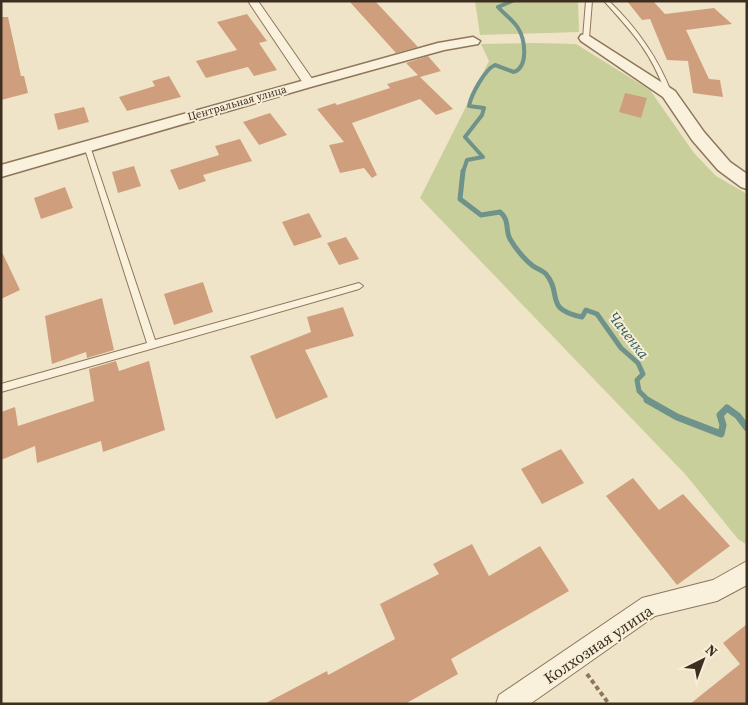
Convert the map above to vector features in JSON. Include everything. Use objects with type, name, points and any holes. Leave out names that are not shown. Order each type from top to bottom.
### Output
[{"type":"street","points":[[253,1],[309,82]]},
{"type":"street","points":[[586,38],[669,94],[698,136],[718,158],[747,183]]},
{"type":"street","name":"Центральная улица","points":[[1,171],[309,82],[443,46],[473,41]]},
{"type":"street","name":"Колхозная улица","points":[[508,704],[650,606],[717,590],[747,572]]},
{"type":"lane","points":[[586,38],[589,1]]},
{"type":"lane","points":[[606,1],[646,45],[662,74],[669,94]]},
{"type":"lane","points":[[87,146],[152,346]]},
{"type":"lane","points":[[1,388],[359,286]]},
{"type":"path","points":[[575,658],[609,704]]},
{"type":"green space","points":[[475,1],[578,1],[579,32],[480,35]]},
{"type":"green space","points":[[481,44],[576,44],[650,90],[694,153],[716,176],[747,194],[747,545],[738,539],[685,474],[420,198],[489,61]]},
{"type":"building","points":[[349,1],[375,1],[418,47],[396,53]]},
{"type":"building","points":[[627,1],[653,1],[665,14],[714,8],[732,24],[686,30],[709,79],[720,80],[723,97],[693,93],[688,61],[667,60],[650,19],[642,20]]},
{"type":"building","points":[[247,14],[267,41],[259,43],[277,70],[254,76],[248,67],[206,78],[196,61],[237,50],[217,22]]},
{"type":"building","points":[[1,17],[8,17],[21,76],[24,76],[28,93],[1,100]]},
{"type":"building","points":[[428,56],[441,71],[420,77],[453,109],[436,115],[420,99],[352,123],[377,175],[372,178],[364,168],[340,173],[329,145],[344,142],[317,109],[335,103],[337,105],[390,88],[387,84],[418,75],[406,63]]},
{"type":"building","points":[[169,76],[181,97],[127,111],[119,97],[155,86],[152,81]]},
{"type":"building","points":[[625,93],[647,98],[641,118],[619,112]]},
{"type":"building","points":[[84,107],[89,122],[58,130],[54,114]]},
{"type":"building","points":[[270,113],[287,135],[259,145],[243,122]]},
{"type":"building","points":[[240,139],[252,161],[203,175],[206,181],[179,190],[170,170],[219,155],[215,146]]},
{"type":"building","points":[[134,166],[141,186],[118,193],[112,172]]},
{"type":"building","points":[[65,187],[73,208],[41,219],[34,198]]},
{"type":"building","points":[[309,213],[322,237],[294,246],[282,222]]},
{"type":"building","points":[[346,237],[359,259],[339,265],[327,243]]},
{"type":"building","points":[[1,250],[20,290],[1,299]]},
{"type":"building","points":[[203,282],[213,312],[174,325],[164,294]]},
{"type":"building","points":[[102,298],[114,350],[87,358],[86,352],[52,364],[45,316]]},
{"type":"building","points":[[343,307],[354,336],[305,350],[328,397],[276,419],[250,356],[311,332],[307,317]]},
{"type":"building","points":[[116,361],[119,371],[149,361],[165,430],[103,452],[101,441],[37,463],[35,446],[1,460],[1,412],[15,407],[18,426],[94,401],[89,369]]},
{"type":"building","points":[[561,449],[584,483],[542,504],[521,469]]},
{"type":"building","points":[[633,478],[659,510],[683,494],[730,546],[677,585],[606,496]]},
{"type":"building","points":[[472,544],[489,576],[540,546],[569,591],[451,659],[458,674],[405,704],[264,704],[327,671],[328,675],[395,639],[380,604],[439,574],[433,564]]},
{"type":"building","points":[[747,624],[747,704],[690,704],[740,664],[723,643]]},
{"type":"waterway","name":"Чаченка","points":[[463,172],[467,160],[483,157],[465,137],[482,115],[484,108],[469,106],[475,89],[491,67],[495,65],[514,72],[519,69],[524,58],[524,45],[518,28],[498,7],[512,1]]},
{"type":"waterway","name":"Чаченка","points":[[463,171],[460,199],[481,215],[500,212],[503,215],[512,242],[520,254],[546,274],[551,281],[556,300],[562,310],[582,317],[586,310],[597,314],[621,348],[638,363],[643,374],[637,380],[639,391],[649,401]]},
{"type":"waterway","name":"Чаченка","points":[[647,400],[677,417],[721,434],[723,425],[720,415],[727,408],[738,416],[747,428]]}]
